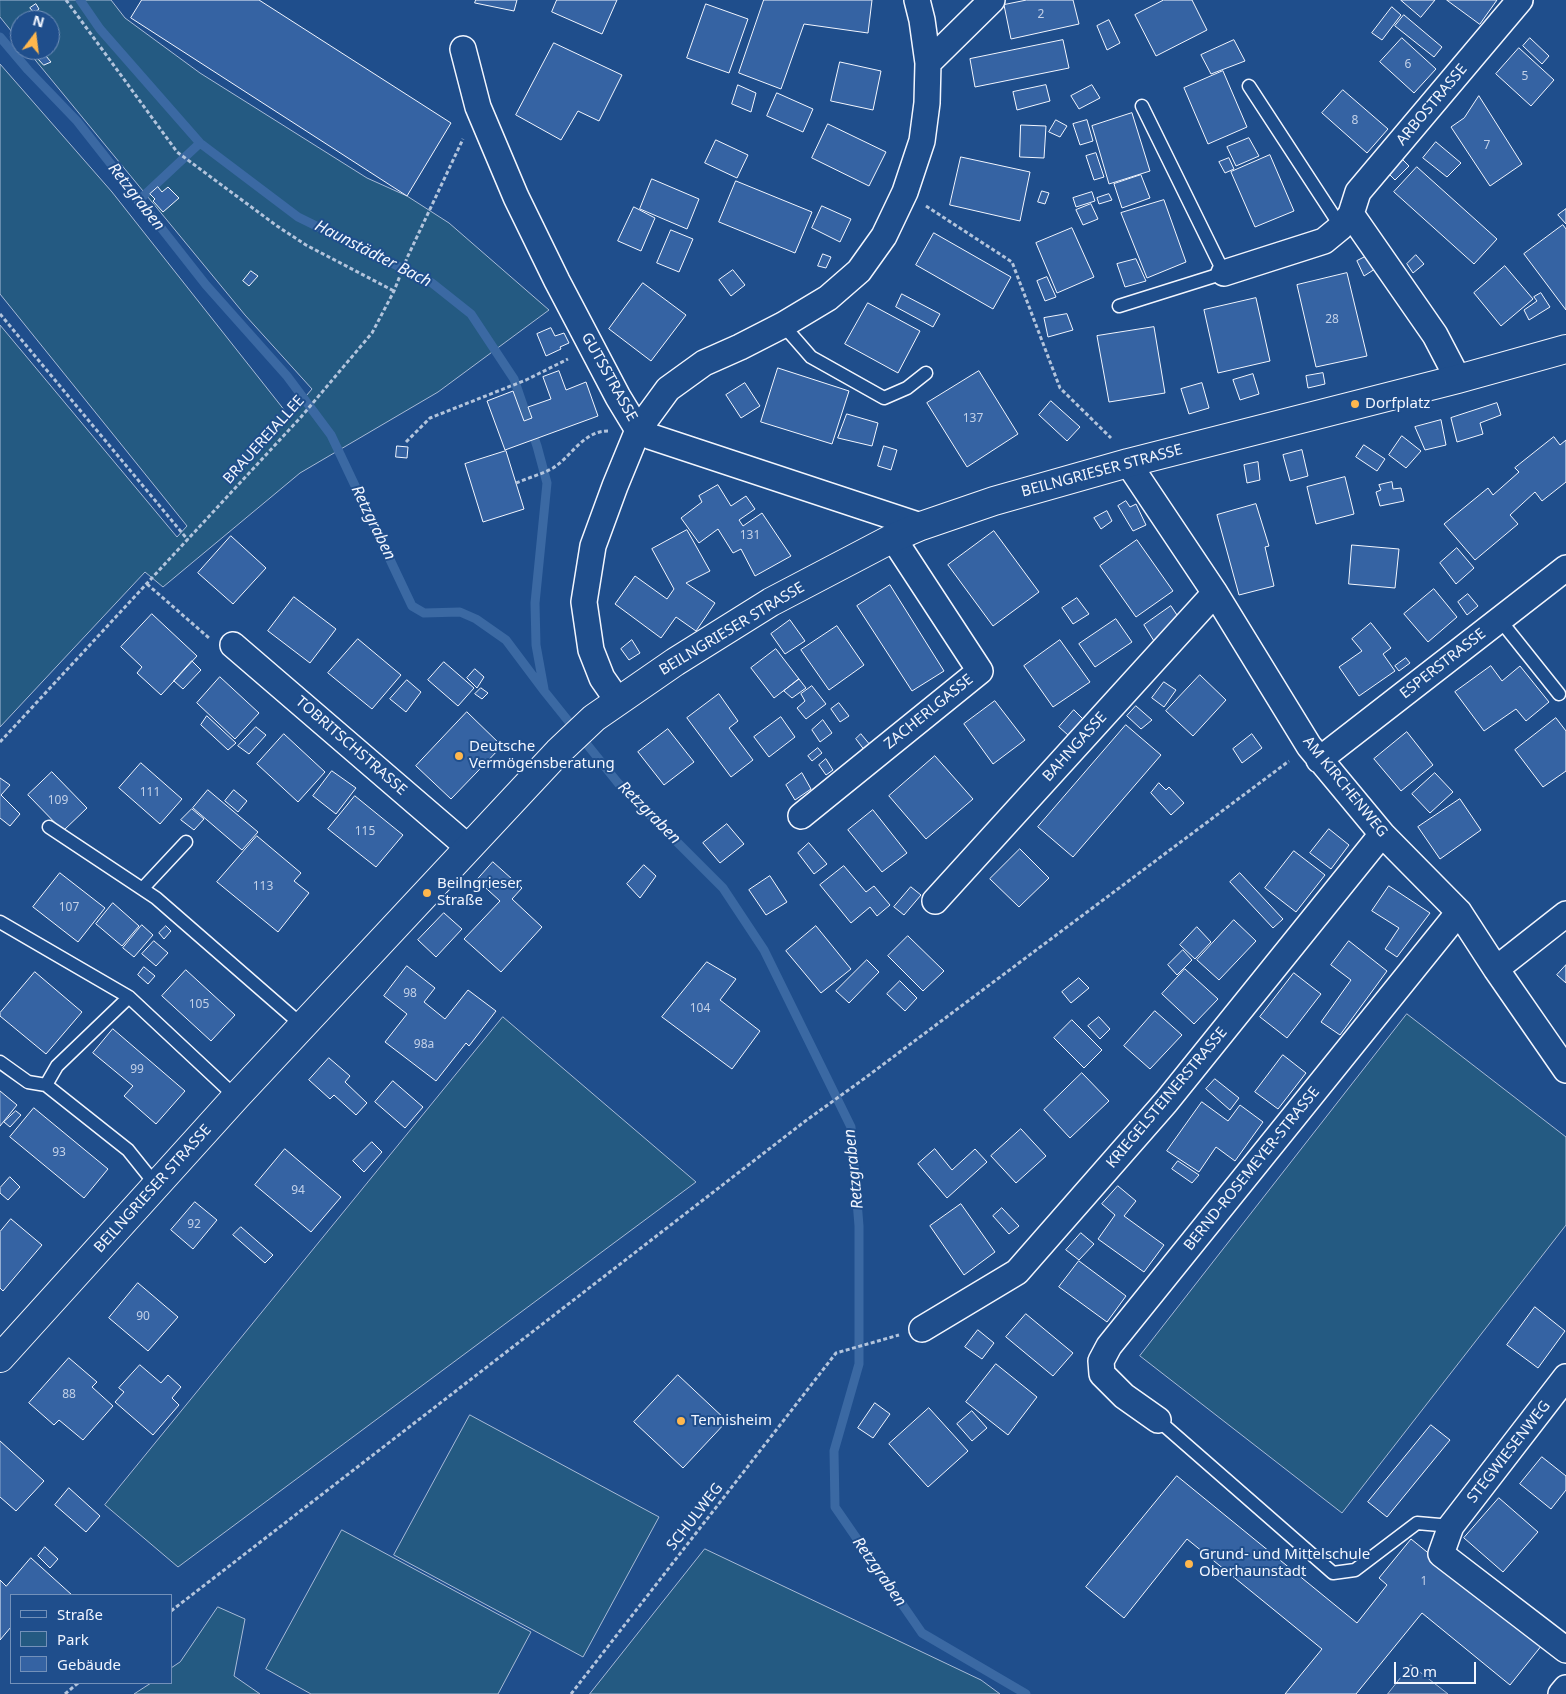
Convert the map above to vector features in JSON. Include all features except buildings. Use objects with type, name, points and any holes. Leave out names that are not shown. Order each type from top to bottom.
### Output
[{"type":"main road","name":"BEILNGRIESER STRASSE","points":[[1,1356],[236,1097],[558,752],[594,718],[675,662],[771,602],[893,538],[921,526],[994,501],[1128,464],[1458,379],[1566,349]]},
{"type":"street","points":[[618,701],[602,678],[591,650],[584,602],[593,546],[638,430],[668,389],[704,363],[783,325],[828,298],[859,271],[884,236],[905,192],[922,141],[927,103],[928,64],[922,20],[917,0]]},
{"type":"street","points":[[928,64],[992,0]]},
{"type":"street","name":"ARBOSTRASSE","points":[[1346,220],[1358,192],[1520,0]]},
{"type":"street","name":"GUTSSTRASSE","points":[[463,49],[478,107],[516,197],[618,397],[638,430],[662,440],[921,526]]},
{"type":"street","points":[[1224,272],[1324,241],[1346,220],[1435,335],[1458,379]]},
{"type":"street","name":"AM KIRCHENWEG","points":[[1128,464],[1215,593],[1314,753],[1382,834],[1459,912],[1566,1070]]},
{"type":"street","name":"ZACHERLGASSE","points":[[801,816],[980,671],[893,538]]},
{"type":"street","name":"ESPERSTRASSE","points":[[1314,753],[1500,620],[1566,568]]},
{"type":"street","name":"BAHNGASSE","points":[[935,900],[1215,593]]},
{"type":"street","name":"TOBRITSCHSTRASSE","points":[[233,645],[469,848]]},
{"type":"street","name":"KRIEGELSTEINERSTRASSE","points":[[922,1329],[1017,1272],[1166,1102],[1382,834]]},
{"type":"street","name":"BERND-ROSEMEYER-STRASSE","points":[[1158,1420],[1124,1396],[1102,1374],[1101,1360],[1109,1346],[1459,912]]},
{"type":"street","points":[[1496,969],[1566,914]]},
{"type":"street","name":"STEGWIESENWEG","points":[[1566,1377],[1451,1526],[1441,1554],[1566,1650]]},
{"type":"street","points":[[1561,1694],[1566,1688]]},
{"type":"lane","points":[[1249,86],[1346,220]]},
{"type":"lane","points":[[1119,306],[1224,272],[1142,106]]},
{"type":"lane","points":[[783,325],[811,357],[884,398],[907,388],[926,373]]},
{"type":"lane","points":[[1500,620],[1559,694]]},
{"type":"lane","points":[[48,827],[156,898],[303,1026]]},
{"type":"lane","points":[[143,888],[186,842]]},
{"type":"lane","points":[[0,922],[129,997],[236,1097]]},
{"type":"lane","points":[[46,1085],[57,1066],[129,997]]},
{"type":"lane","points":[[0,1062],[28,1082],[46,1085],[128,1150],[156,1185]]},
{"type":"lane","points":[[1158,1420],[1333,1573],[1355,1570],[1417,1523],[1451,1526]]},
{"type":"path","points":[[66,0],[177,152],[186,160],[306,245],[394,291]]},
{"type":"path","name":"BRAUEREIALLEE","points":[[0,742],[301,417],[372,333],[394,291],[407,258],[478,107]]},
{"type":"path","points":[[905,192],[1012,262],[1060,388],[1109,436],[1128,464]]},
{"type":"path","points":[[0,314],[188,540]]},
{"type":"path","points":[[406,442],[430,418],[526,380],[591,345]]},
{"type":"path","points":[[516,483],[554,467],[584,440],[600,431],[638,430]]},
{"type":"path","points":[[148,584],[208,638],[233,645]]},
{"type":"path","points":[[172,1610],[804,1122],[1314,753]]},
{"type":"path","name":"SCHULWEG","points":[[571,1694],[836,1353],[884,1339]]},
{"type":"path","points":[[64,1694],[77,1684]]},
{"type":"green space","points":[[0,0],[111,0],[125,18],[200,73],[367,178],[407,196],[449,223],[549,310],[438,392],[300,473],[163,587],[145,572],[0,727],[0,325],[177,537],[187,526],[0,294],[0,64],[112,192],[289,416],[312,389],[245,315],[35,60],[60,60],[60,10],[10,10],[10,30],[0,17]]},
{"type":"green space","points":[[1407,1014],[1566,1137],[1566,1225],[1342,1513],[1140,1356]]},
{"type":"green space","points":[[503,1017],[696,1182],[178,1567],[105,1505]]},
{"type":"green space","points":[[470,1415],[659,1517],[583,1657],[394,1555]]},
{"type":"green space","points":[[342,1530],[531,1632],[498,1694],[311,1694],[266,1669]]},
{"type":"green space","points":[[705,1549],[981,1680],[1000,1694],[590,1694]]},
{"type":"green space","points":[[218,1607],[245,1619],[234,1676],[260,1694],[134,1694],[149,1684],[172,1684],[172,1667],[180,1662]]},
{"type":"shaded area","points":[[1411,1665],[1448,1694],[1388,1694]]},
{"type":"waterway","name":"Haunstädter Bach","points":[[80,0],[100,29],[200,143],[298,217],[432,283],[471,314],[514,379],[537,446],[547,483],[535,603],[536,645],[544,689]]},
{"type":"waterway","name":"Retzgraben","points":[[0,37],[28,70],[77,121],[206,285],[287,376],[331,435],[412,606],[424,613],[460,612],[476,619],[506,640],[618,783],[723,888],[764,950],[851,1127],[859,1226],[859,1364],[834,1451],[835,1507],[922,1633],[1026,1694]]},
{"type":"waterway","points":[[138,201],[200,143]]},
{"type":"place","name":"Dorfplatz","points":[[1355,404]]},
{"type":"place","name":"Deutsche Vermögensberatung","points":[[459,756]]},
{"type":"place","name":"Beilngrieser Straße","points":[[427,893]]},
{"type":"place","name":"Tennisheim","points":[[681,1421]]},
{"type":"place","name":"Grund- und Mittelschule Oberhaunstadt","points":[[1189,1564]]}]
